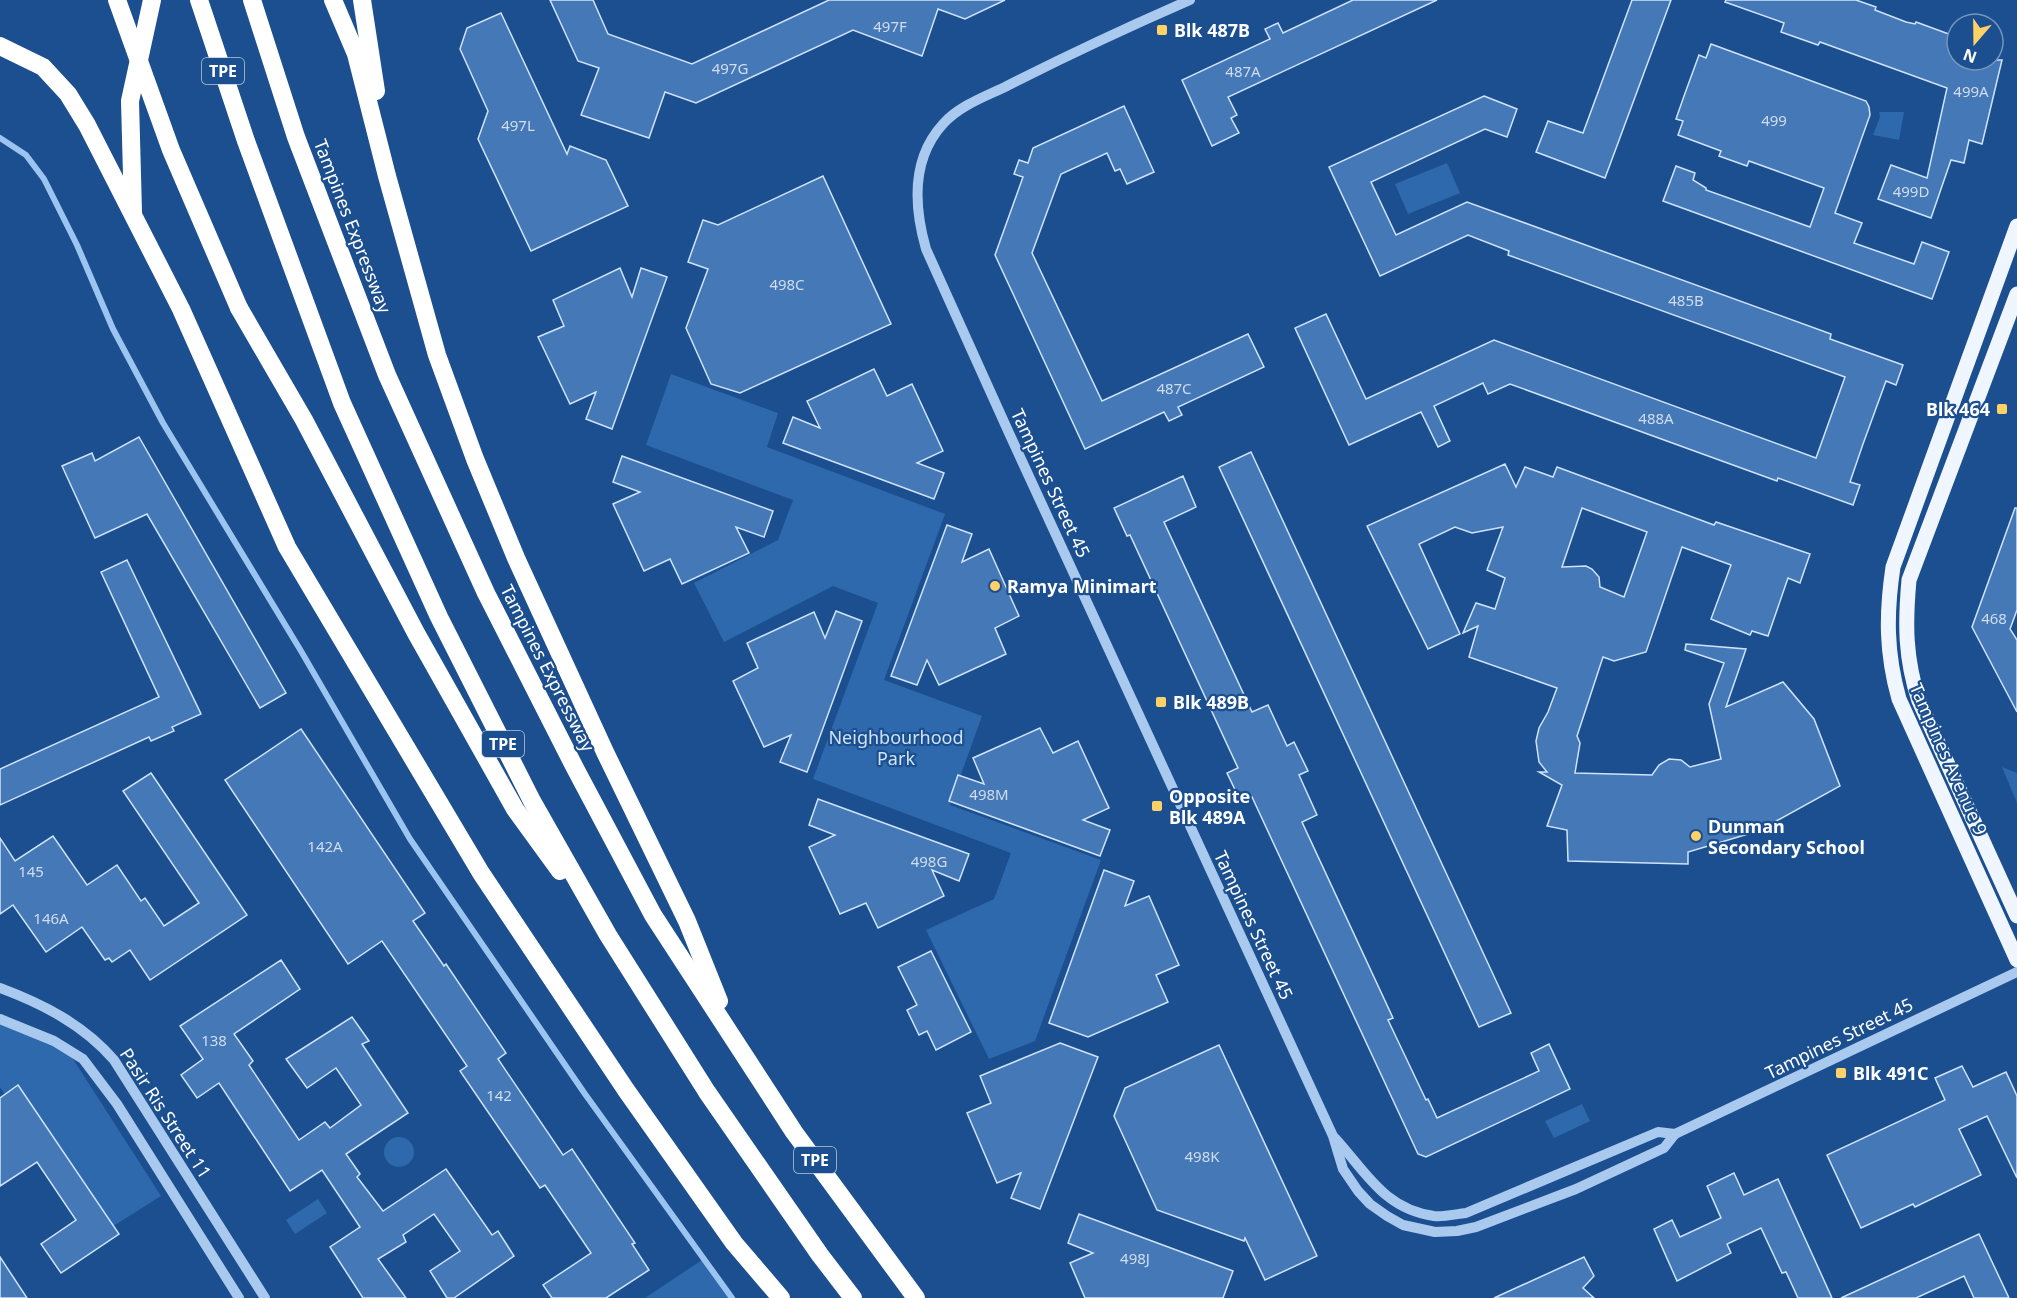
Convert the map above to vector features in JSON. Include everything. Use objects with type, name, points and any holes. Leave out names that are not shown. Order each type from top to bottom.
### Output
[{"type":"highway","points":[[117,0],[171,150],[239,308],[304,420],[416,633],[515,809],[608,935]]},
{"type":"highway","points":[[133,217],[130,101],[152,0]]},
{"type":"highway","name":"TPE","points":[[199,0],[246,141],[342,403],[439,617],[532,801],[608,935],[707,1092],[820,1255],[853,1298]]},
{"type":"highway","name":"Tampines Expressway","points":[[252,0],[296,137],[387,375],[486,592],[653,915],[794,1132],[916,1298]]},
{"type":"highway","points":[[333,0],[356,54],[437,355],[475,459],[516,558],[595,731],[687,921],[734,1038]]},
{"type":"highway","points":[[362,0],[387,176]]},
{"type":"highway","points":[[0,46],[43,67],[68,94],[87,125],[181,309],[287,547],[481,873],[627,1090],[735,1243],[781,1298]]},
{"type":"main road","name":"Tampines Avenue 9","points":[[2017,226],[1893,567],[1888,598],[1887,635],[1891,671],[1899,699],[2017,960]]},
{"type":"main road","name":"Tampines Avenue 9","points":[[2017,294],[1909,580],[1905,620],[1909,666],[1919,701],[2017,916]]},
{"type":"street","name":"Tampines Street 45","points":[[1190,0],[1043,67],[960,110],[943,124],[929,144],[917,186],[918,221],[926,249],[972,352],[1333,1136],[1342,1169],[1358,1191],[1370,1204],[1403,1225],[1435,1232],[1476,1227],[1576,1189],[1664,1149],[1676,1134],[2017,972]]},
{"type":"street","name":"Pasir Ris Street 11","points":[[0,988],[56,1012],[100,1044],[114,1060],[265,1298]]},
{"type":"street","name":"Pasir Ris Street 11","points":[[0,1019],[54,1041],[83,1059],[117,1104],[239,1298]]},
{"type":"street","name":"Tampines Street 45","points":[[1333,1136],[1357,1161],[1378,1190],[1407,1209],[1436,1216],[1466,1213],[1658,1132],[1676,1134]]},
{"type":"green space","points":[[1879,112],[1904,112],[1899,140],[1873,135],[1880,117]]},
{"type":"green space","points":[[1447,163],[1460,193],[1408,214],[1395,184]]},
{"type":"green space","name":"Neighbourhood Park","points":[[671,374],[778,413],[767,447],[945,514],[884,680],[982,716],[950,805],[1101,860],[1035,1041],[989,1059],[926,930],[994,899],[1011,853],[813,779],[878,603],[833,586],[724,642],[694,583],[778,540],[793,500],[646,445]]},
{"type":"green space","points":[[2002,767],[2017,773],[2017,803]]},
{"type":"green space","points":[[0,1022],[53,1043],[73,1059],[161,1196],[99,1235],[0,1087]]},
{"type":"green space","points":[[1582,1104],[1590,1121],[1554,1138],[1545,1121]]},
{"type":"green space","points":[[399,1137],[409,1142],[414,1152],[409,1162],[399,1167],[389,1162],[384,1152],[389,1142]]},
{"type":"green space","points":[[318,1199],[327,1213],[295,1234],[286,1220]]},
{"type":"green space","points":[[702,1260],[729,1298],[645,1298]]},
{"type":"building","points":[[550,0],[593,0],[608,34],[692,64],[829,0],[1005,0],[965,19],[938,9],[922,56],[853,30],[696,103],[665,92],[649,138],[581,115],[599,68],[578,61]]},
{"type":"building","points":[[1353,0],[1437,0],[1228,97],[1237,115],[1231,118],[1239,133],[1212,146],[1182,80],[1270,39],[1265,29],[1278,23],[1283,33]]},
{"type":"building","points":[[1632,0],[1671,0],[1605,178],[1536,152],[1548,121],[1583,133]]},
{"type":"building","points":[[1726,0],[1856,0],[1906,22],[1915,24],[1916,22],[1945,33],[1945,72],[1999,72],[1982,144],[1969,140],[1964,163],[1951,160],[1931,218],[1878,199],[1891,165],[1927,178],[1947,88],[1820,42],[1818,45],[1781,32],[1784,23],[1725,2]]},
{"type":"building","points":[[501,13],[567,154],[570,146],[606,160],[628,206],[531,251],[478,139],[488,111],[460,49],[467,28]]},
{"type":"building","points":[[1711,44],[1866,101],[1870,115],[1835,213],[1862,223],[1854,243],[1914,264],[1922,242],[1949,252],[1932,299],[1663,201],[1676,166],[1695,173],[1693,180],[1706,190],[1810,227],[1824,188],[1749,161],[1747,166],[1719,156],[1721,151],[1678,135],[1683,121],[1676,119],[1684,96],[1699,55],[1706,58]]},
{"type":"building","points":[[1484,96],[1517,109],[1507,137],[1485,129],[1371,182],[1396,235],[1467,202],[1831,334],[1830,339],[1903,365],[1896,385],[1886,381],[1863,444],[1850,482],[1860,485],[1853,505],[1778,478],[1777,481],[1510,384],[1488,394],[1483,383],[1434,406],[1450,441],[1438,447],[1421,412],[1349,445],[1295,328],[1326,314],[1366,399],[1494,340],[1816,458],[1845,377],[1508,255],[1509,251],[1468,235],[1380,276],[1329,167]]},
{"type":"building","points":[[1124,106],[1154,172],[1127,184],[1120,169],[1115,171],[1107,153],[1061,174],[1032,253],[1102,401],[1248,334],[1264,367],[1178,407],[1182,415],[1169,421],[1164,412],[1085,449],[995,255],[1023,177],[1014,174],[1019,160],[1028,163],[1033,148]]},
{"type":"building","points":[[823,176],[891,324],[740,393],[711,384],[686,328],[708,269],[688,262],[703,220],[718,225]]},
{"type":"building","points":[[620,268],[632,297],[641,268],[667,277],[612,429],[586,419],[596,392],[570,404],[538,337],[564,326],[553,300]]},
{"type":"building","points":[[874,369],[887,396],[912,384],[943,451],[917,463],[944,473],[934,499],[783,443],[793,417],[820,428],[807,401]]},
{"type":"building","points":[[139,437],[286,693],[260,708],[147,514],[95,538],[62,466],[92,453],[95,461]]},
{"type":"building","points":[[1251,452],[1511,1013],[1479,1027],[1219,467]]},
{"type":"building","points":[[622,456],[773,511],[764,537],[736,527],[749,553],[682,584],[670,559],[644,571],[613,504],[640,492],[613,482]]},
{"type":"building","points":[[1505,464],[1516,487],[1525,467],[1553,477],[1557,467],[1714,525],[1716,522],[1810,554],[1800,583],[1788,578],[1768,636],[1752,631],[1750,635],[1711,619],[1731,565],[1682,547],[1646,652],[1614,661],[1603,657],[1577,736],[1580,743],[1575,773],[1652,775],[1659,765],[1669,759],[1681,760],[1690,767],[1721,759],[1709,704],[1724,663],[1685,650],[1686,644],[1746,649],[1726,707],[1783,682],[1814,719],[1840,786],[1758,831],[1688,852],[1688,864],[1568,861],[1567,830],[1547,826],[1562,785],[1539,772],[1547,772],[1539,762],[1536,741],[1539,728],[1557,688],[1469,657],[1478,626],[1463,633],[1476,603],[1495,609],[1505,578],[1487,570],[1503,527],[1472,533],[1455,527],[1419,544],[1460,634],[1428,649],[1367,526]],"holes":[[[1582,508],[1647,532],[1624,597],[1600,587],[1599,577],[1586,566],[1562,567]]]},
{"type":"building","points":[[1183,476],[1196,507],[1164,522],[1252,712],[1268,705],[1287,746],[1294,742],[1308,771],[1299,775],[1317,815],[1302,822],[1393,1018],[1388,1020],[1437,1118],[1539,1071],[1531,1053],[1549,1044],[1570,1089],[1426,1157],[1418,1154],[1252,797],[1241,802],[1227,773],[1238,768],[1130,535],[1127,536],[1114,508]]},
{"type":"building","points":[[2015,508],[2017,508],[2017,610],[2010,629],[2017,640],[2017,712],[1972,627]]},
{"type":"building","points":[[947,525],[972,534],[962,562],[989,549],[1019,616],[995,628],[1006,654],[939,685],[927,660],[917,685],[891,676]]},
{"type":"building","points":[[127,560],[201,714],[172,727],[174,731],[151,741],[149,737],[0,805],[0,769],[159,697],[101,572]]},
{"type":"building","points":[[836,611],[862,621],[807,772],[780,762],[791,735],[764,747],[733,681],[758,668],[747,643],[814,612],[825,638]]},
{"type":"building","points":[[1040,728],[1053,753],[1078,741],[1109,808],[1083,820],[1110,830],[1100,856],[949,801],[958,775],[984,784],[973,758]]},
{"type":"building","points":[[301,729],[425,913],[413,921],[444,966],[446,964],[506,1053],[498,1059],[563,1155],[572,1149],[635,1243],[632,1244],[649,1270],[606,1298],[552,1298],[543,1285],[591,1253],[545,1185],[540,1188],[460,1071],[467,1066],[382,941],[348,964],[225,780]]},
{"type":"building","points":[[151,773],[247,915],[150,980],[130,950],[112,962],[109,958],[105,960],[82,927],[46,952],[13,905],[0,914],[0,838],[15,861],[53,836],[87,885],[117,865],[141,901],[145,898],[164,926],[199,903],[123,791]]},
{"type":"building","points":[[818,799],[969,854],[959,881],[932,870],[944,896],[878,928],[866,903],[840,914],[809,847],[835,835],[809,825]]},
{"type":"building","points":[[1104,870],[1134,881],[1125,906],[1149,896],[1179,965],[1156,975],[1168,1002],[1088,1037],[1049,1023]]},
{"type":"building","points":[[931,951],[971,1032],[936,1050],[927,1031],[919,1035],[907,1010],[917,1005],[898,967]]},
{"type":"building","points":[[281,960],[300,989],[234,1034],[253,1061],[249,1065],[299,1140],[325,1122],[330,1128],[361,1105],[336,1068],[307,1088],[286,1059],[352,1017],[369,1041],[362,1044],[408,1113],[346,1154],[360,1174],[357,1177],[383,1211],[446,1169],[492,1235],[498,1231],[514,1256],[454,1298],[447,1298],[430,1271],[460,1251],[434,1214],[403,1235],[406,1242],[378,1259],[406,1298],[363,1298],[330,1247],[360,1227],[322,1170],[290,1191],[219,1083],[197,1098],[181,1075],[203,1059],[180,1026]]},
{"type":"building","points":[[1060,1043],[1098,1057],[1040,1209],[1011,1198],[1021,1173],[997,1183],[967,1113],[991,1103],[980,1076]]},
{"type":"building","points":[[1219,1045],[1317,1256],[1265,1280],[1245,1238],[1244,1241],[1157,1210],[1114,1116],[1125,1088]]},
{"type":"building","points":[[1962,1066],[1973,1087],[2006,1072],[2017,1096],[2017,1178],[1987,1116],[1959,1129],[1981,1175],[1915,1207],[1913,1204],[1861,1228],[1827,1155],[1945,1100],[1935,1078]]},
{"type":"building","points":[[18,1085],[119,1234],[61,1273],[41,1244],[76,1220],[37,1162],[0,1186],[0,1098]]},
{"type":"building","points":[[1734,1173],[1744,1195],[1778,1179],[1832,1298],[1798,1298],[1786,1272],[1782,1273],[1761,1228],[1727,1244],[1731,1253],[1677,1281],[1654,1229],[1672,1220],[1680,1237],[1721,1218],[1707,1186]]},
{"type":"building","points":[[1079,1214],[1233,1271],[1223,1298],[1085,1298],[1070,1263],[1093,1253],[1068,1243]]},
{"type":"building","points":[[1979,1234],[2009,1298],[1974,1298],[1964,1276],[1916,1298],[1841,1298]]},
{"type":"building","points":[[0,1257],[27,1298],[0,1298]]},
{"type":"building","points":[[1584,1257],[1594,1276],[1583,1288],[1594,1298],[1494,1298]]},
{"type":"waterway","points":[[0,138],[26,155],[44,179],[77,245],[113,329],[163,423],[301,651],[410,839],[585,1094],[732,1298]]},
{"type":"place","name":"Blk 487B","points":[[1162,30]]},
{"type":"place","name":"Blk 464","points":[[2002,409]]},
{"type":"place","name":"Ramya Minimart","points":[[995,586]]},
{"type":"place","name":"Blk 489B","points":[[1161,702]]},
{"type":"place","name":"Opposite Blk 489A","points":[[1157,806]]},
{"type":"place","name":"Dunman Secondary School","points":[[1696,836]]},
{"type":"place","name":"Blk 491C","points":[[1841,1073]]}]
